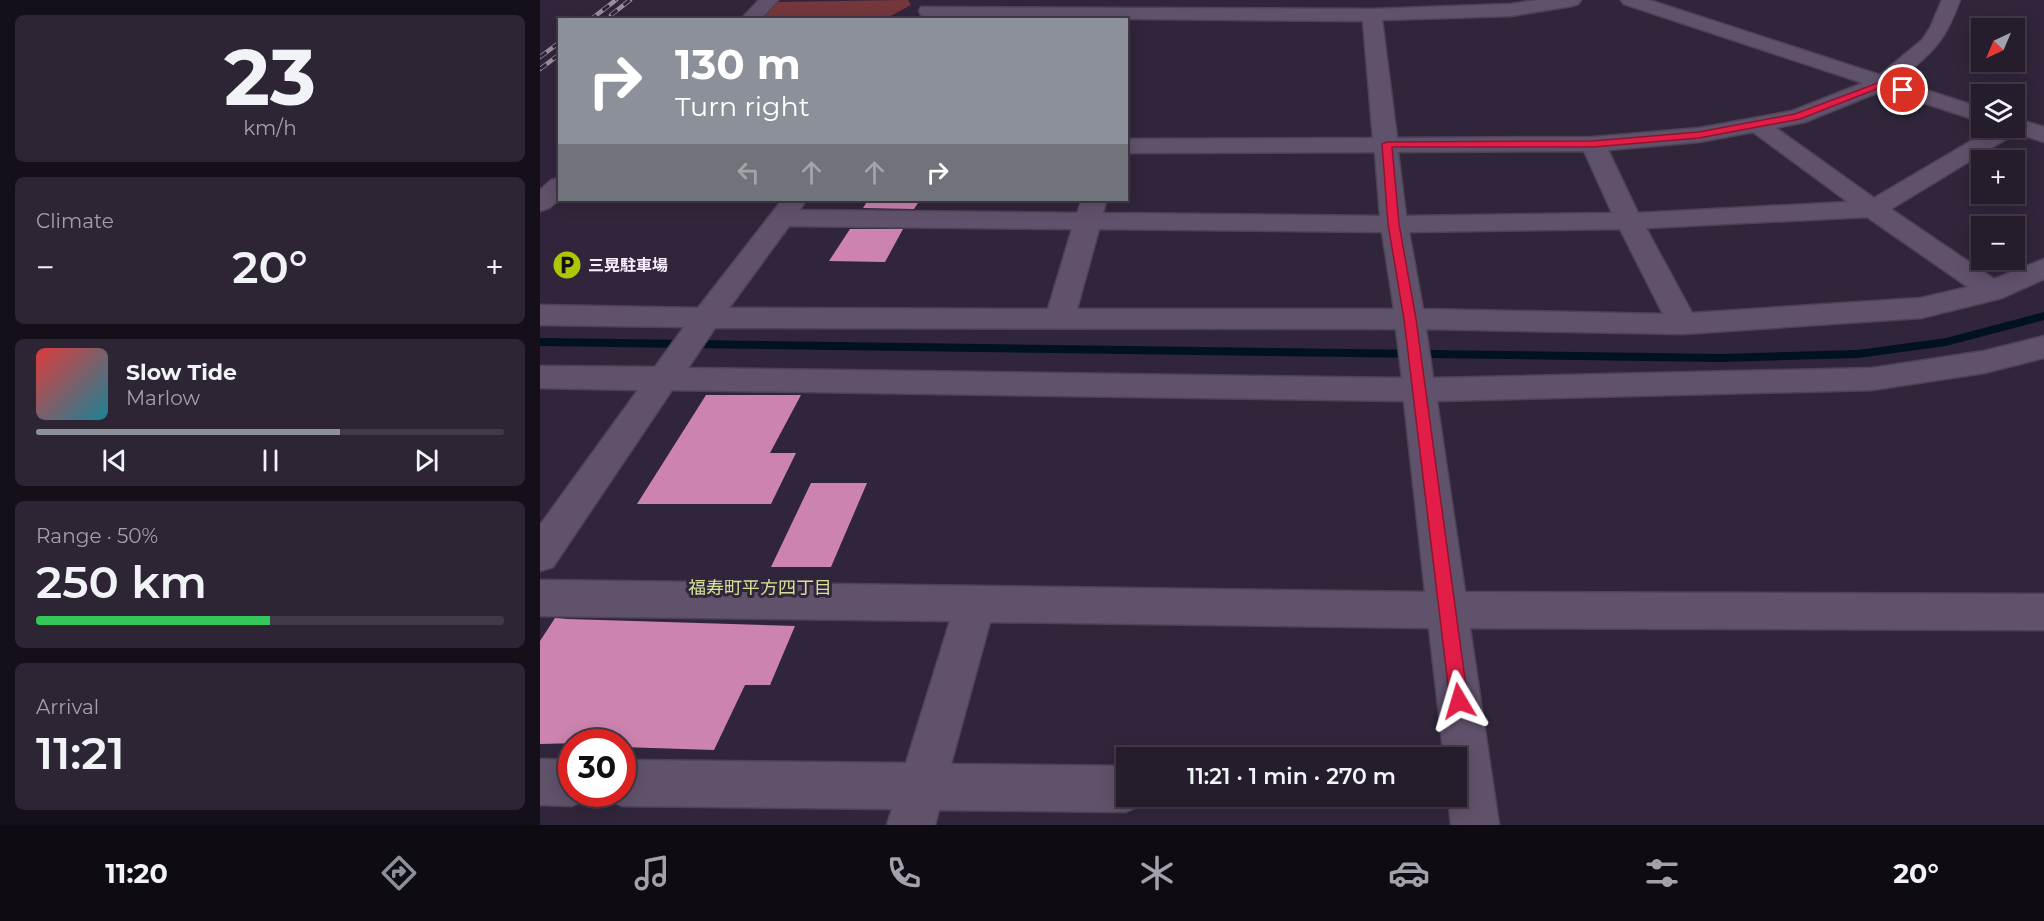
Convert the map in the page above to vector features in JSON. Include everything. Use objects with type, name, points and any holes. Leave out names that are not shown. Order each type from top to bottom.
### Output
[{"type":"street","points":[[751,18],[769,0]]},
{"type":"street","points":[[929,10],[1372,15],[1511,10],[1572,0]]},
{"type":"street","points":[[1630,0],[1971,111]]},
{"type":"street","points":[[1128,146],[1593,144],[1699,135],[1797,117],[1883,83],[1929,44],[1940,28],[1951,0]]},
{"type":"street","points":[[1372,15],[1394,224],[1418,380],[1447,610],[1461,747]]},
{"type":"street","points":[[1758,124],[1992,291]]},
{"type":"street","points":[[2025,129],[2044,135]]},
{"type":"street","points":[[540,555],[703,322],[789,209],[1091,210],[1394,224],[1629,221],[1873,208],[1991,138]]},
{"type":"street","points":[[1593,144],[1629,221],[1683,324]]},
{"type":"street","points":[[540,203],[558,187]]},
{"type":"street","points":[[1060,318],[1091,210]]},
{"type":"street","points":[[540,315],[703,322],[1060,318],[1411,326],[1683,324],[1921,308],[1992,291],[2044,268]]},
{"type":"street","points":[[540,377],[673,367],[1418,380],[1872,379],[1984,362],[2044,347]]},
{"type":"street","points":[[540,598],[1447,610],[2044,612]]},
{"type":"street","points":[[917,806],[975,604]]},
{"type":"street","points":[[540,782],[558,783]]},
{"type":"street","points":[[636,784],[917,806],[1116,790]]},
{"type":"shaded area","points":[[908,0],[911,5],[884,18],[762,18],[777,2]]},
{"type":"building","points":[[867,201],[919,201],[914,209],[863,208]]},
{"type":"building","points":[[850,229],[903,229],[885,262],[829,261]]},
{"type":"building","points":[[706,395],[801,395],[770,453],[796,453],[771,504],[637,504]]},
{"type":"building","points":[[811,483],[867,483],[831,567],[771,567]]},
{"type":"building","points":[[555,618],[795,626],[770,685],[745,685],[714,750],[636,747],[636,729],[558,729],[558,744],[540,744],[540,641]]},
{"type":"waterway","points":[[540,342],[1721,358],[1858,354],[1946,342],[2044,316]]},
{"type":"railway","points":[[593,18],[616,0]]},
{"type":"railway","points":[[611,15],[630,0]]},
{"type":"railway","points":[[540,57],[558,44]]},
{"type":"railway","points":[[540,69],[558,56]]},
{"type":"place","name":"三晃駐車場","points":[[567,265]]},
{"type":"district","name":"福寿町平方四丁目","points":[[760,588]]},
{"type":"route","points":[[1459,701],[1410,319],[1394,224],[1387,144],[1593,144],[1699,135],[1797,117],[1883,83],[1903,90]]}]
